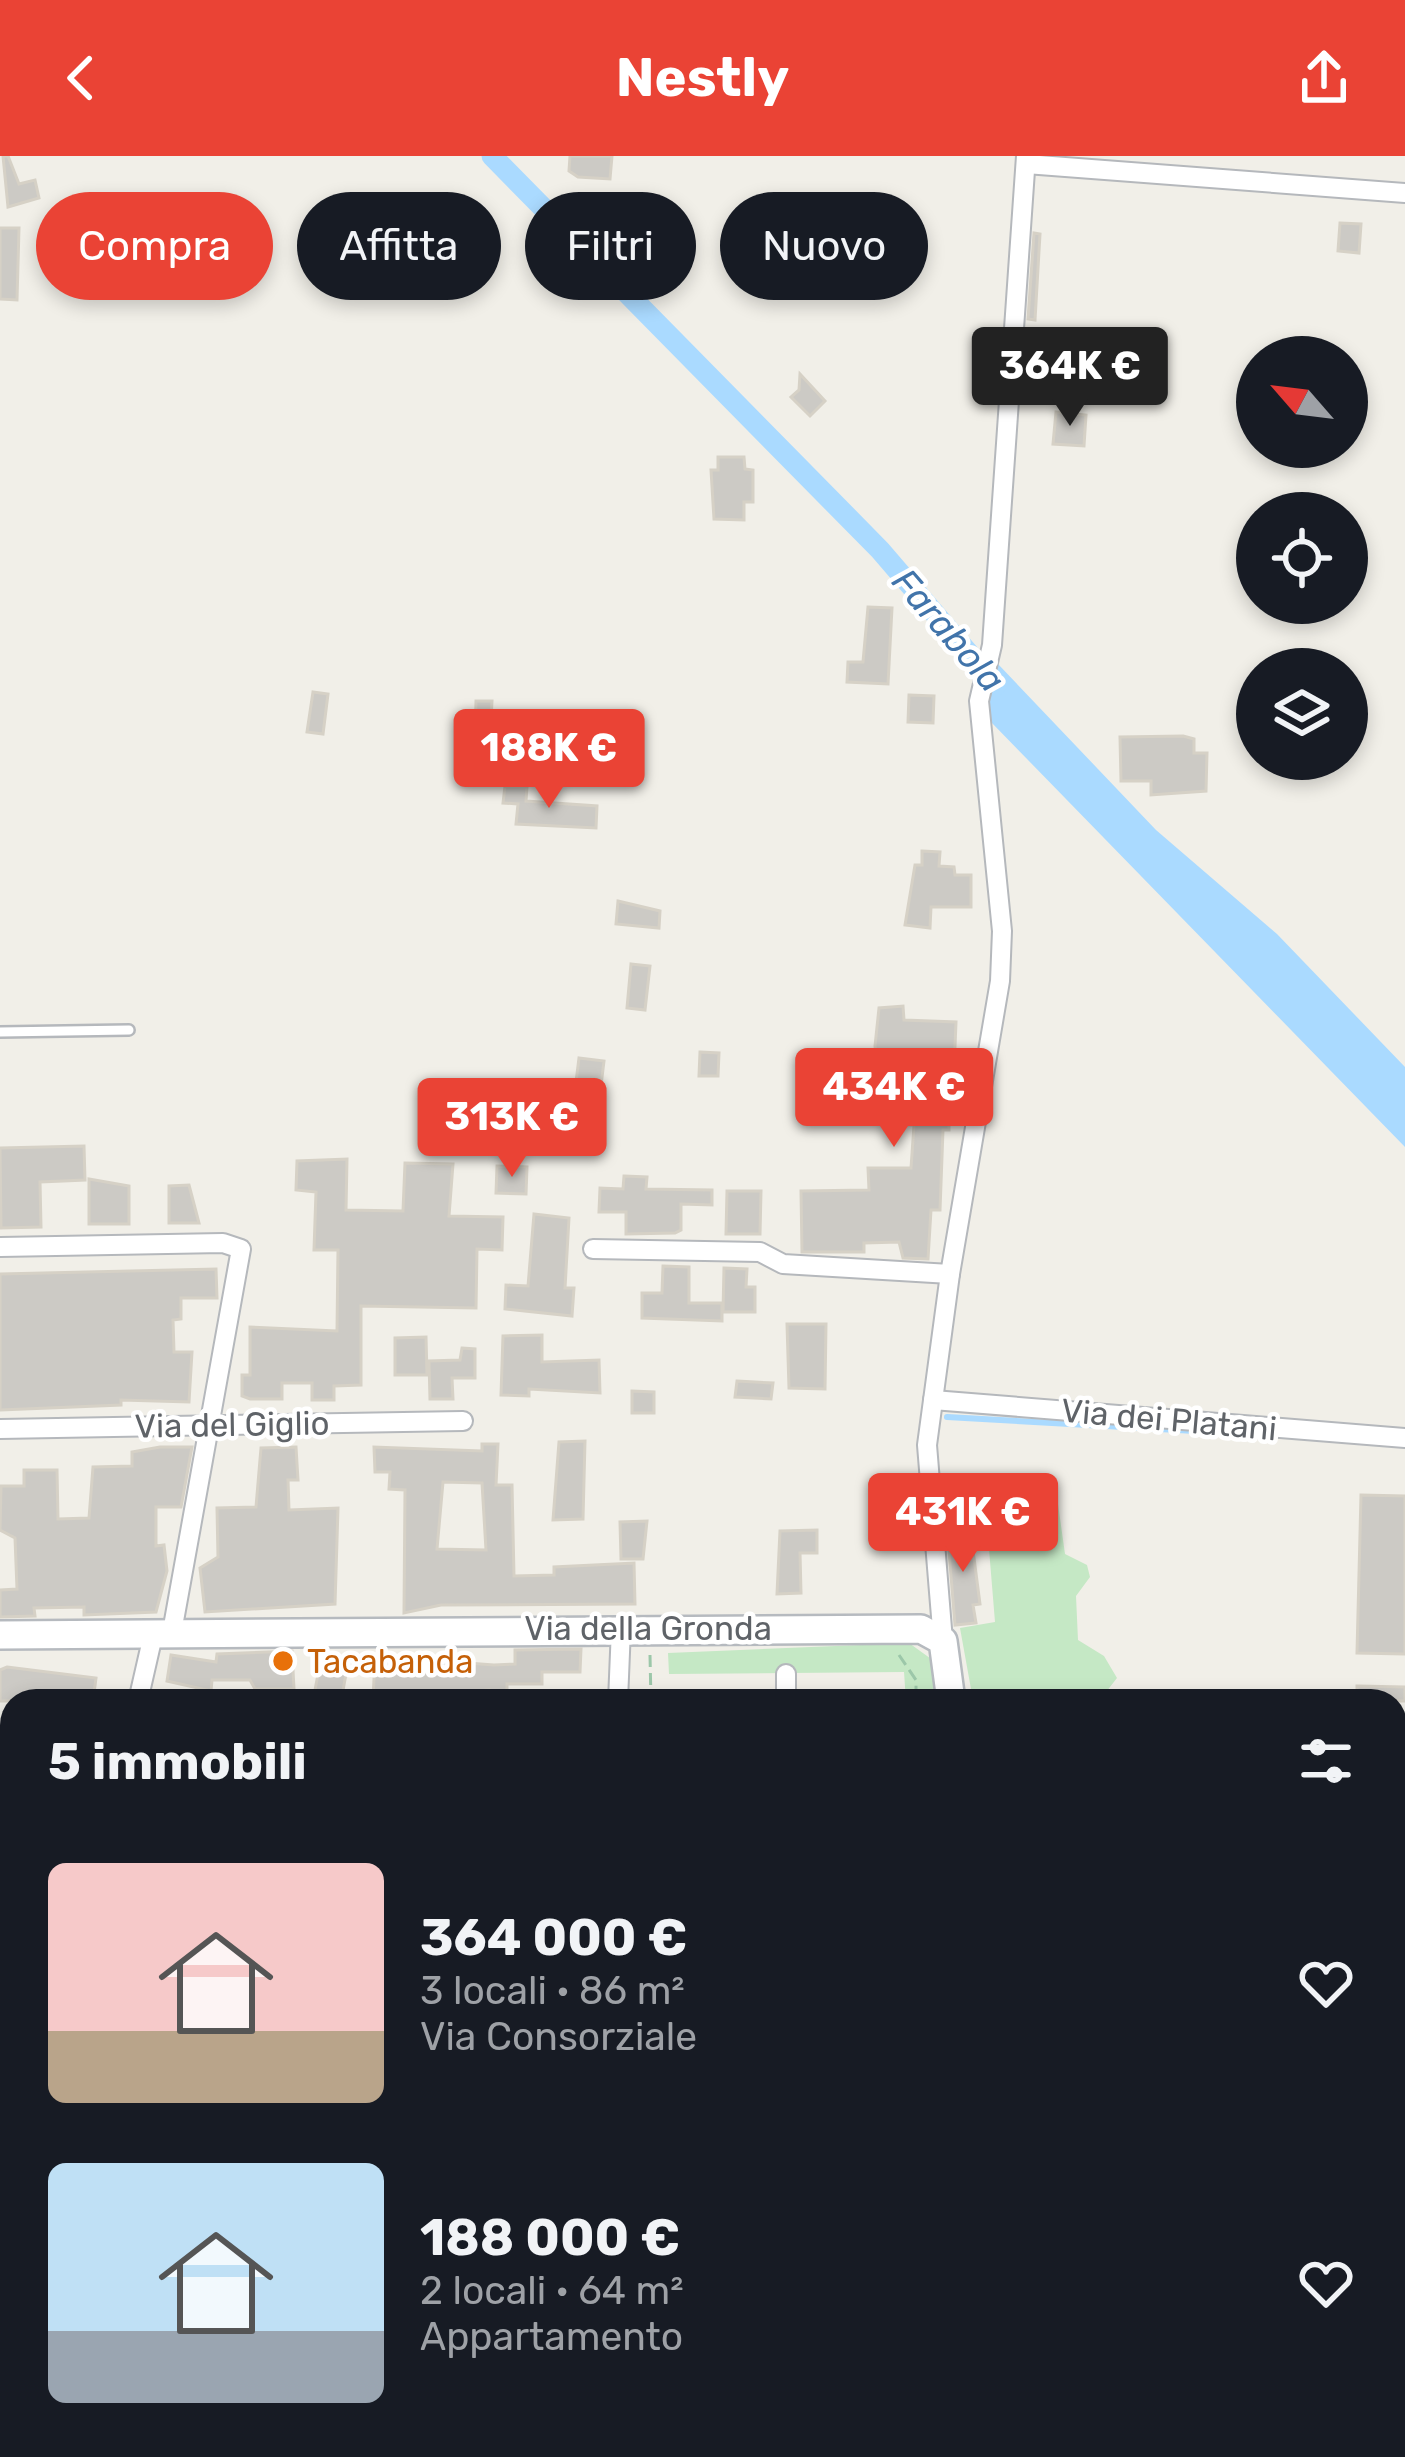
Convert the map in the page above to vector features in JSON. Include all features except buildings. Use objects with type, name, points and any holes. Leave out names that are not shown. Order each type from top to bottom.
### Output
[{"type":"street","points":[[949,1689],[927,1455],[950,1274],[1000,981],[1002,931],[980,687],[990,655],[1026,160],[1405,193]]},
{"type":"street","points":[[0,1247],[233,1244],[241,1249],[243,1262],[163,1632],[142,1689]]},
{"type":"street","points":[[593,1249],[760,1252],[783,1264],[950,1274]]},
{"type":"street","name":"Via dei Platani","points":[[933,1400],[1405,1438]]},
{"type":"street","name":"Via del Giglio","points":[[0,1429],[464,1421]]},
{"type":"street","points":[[618,1689],[621,1628]]},
{"type":"street","name":"Via della Gronda","points":[[0,1635],[921,1629],[943,1641]]},
{"type":"street","points":[[786,1674],[786,1689]]},
{"type":"lane","points":[[0,1032],[129,1030]]},
{"type":"path","points":[[891,1652],[909,1664],[914,1689]]},
{"type":"path","points":[[651,1689],[650,1654],[668,1654]]},
{"type":"green space","points":[[945,1501],[1058,1504],[1065,1554],[1087,1565],[1090,1577],[1076,1596],[1078,1640],[1104,1656],[1117,1678],[1108,1689],[971,1689],[960,1628],[995,1622],[989,1549],[980,1547],[975,1523],[949,1520]]},
{"type":"green space","points":[[909,1643],[934,1661],[938,1689],[905,1689],[904,1672],[669,1674],[668,1653]]},
{"type":"water","points":[[998,664],[1156,830],[1277,934],[1405,1067],[1405,1147],[991,722],[987,702]]},
{"type":"waterway","name":"Farabola","points":[[492,156],[880,550],[996,685]]},
{"type":"waterway","points":[[947,1417],[1249,1434]]},
{"type":"place","name":"Tacabanda","points":[[283,1661]]}]
